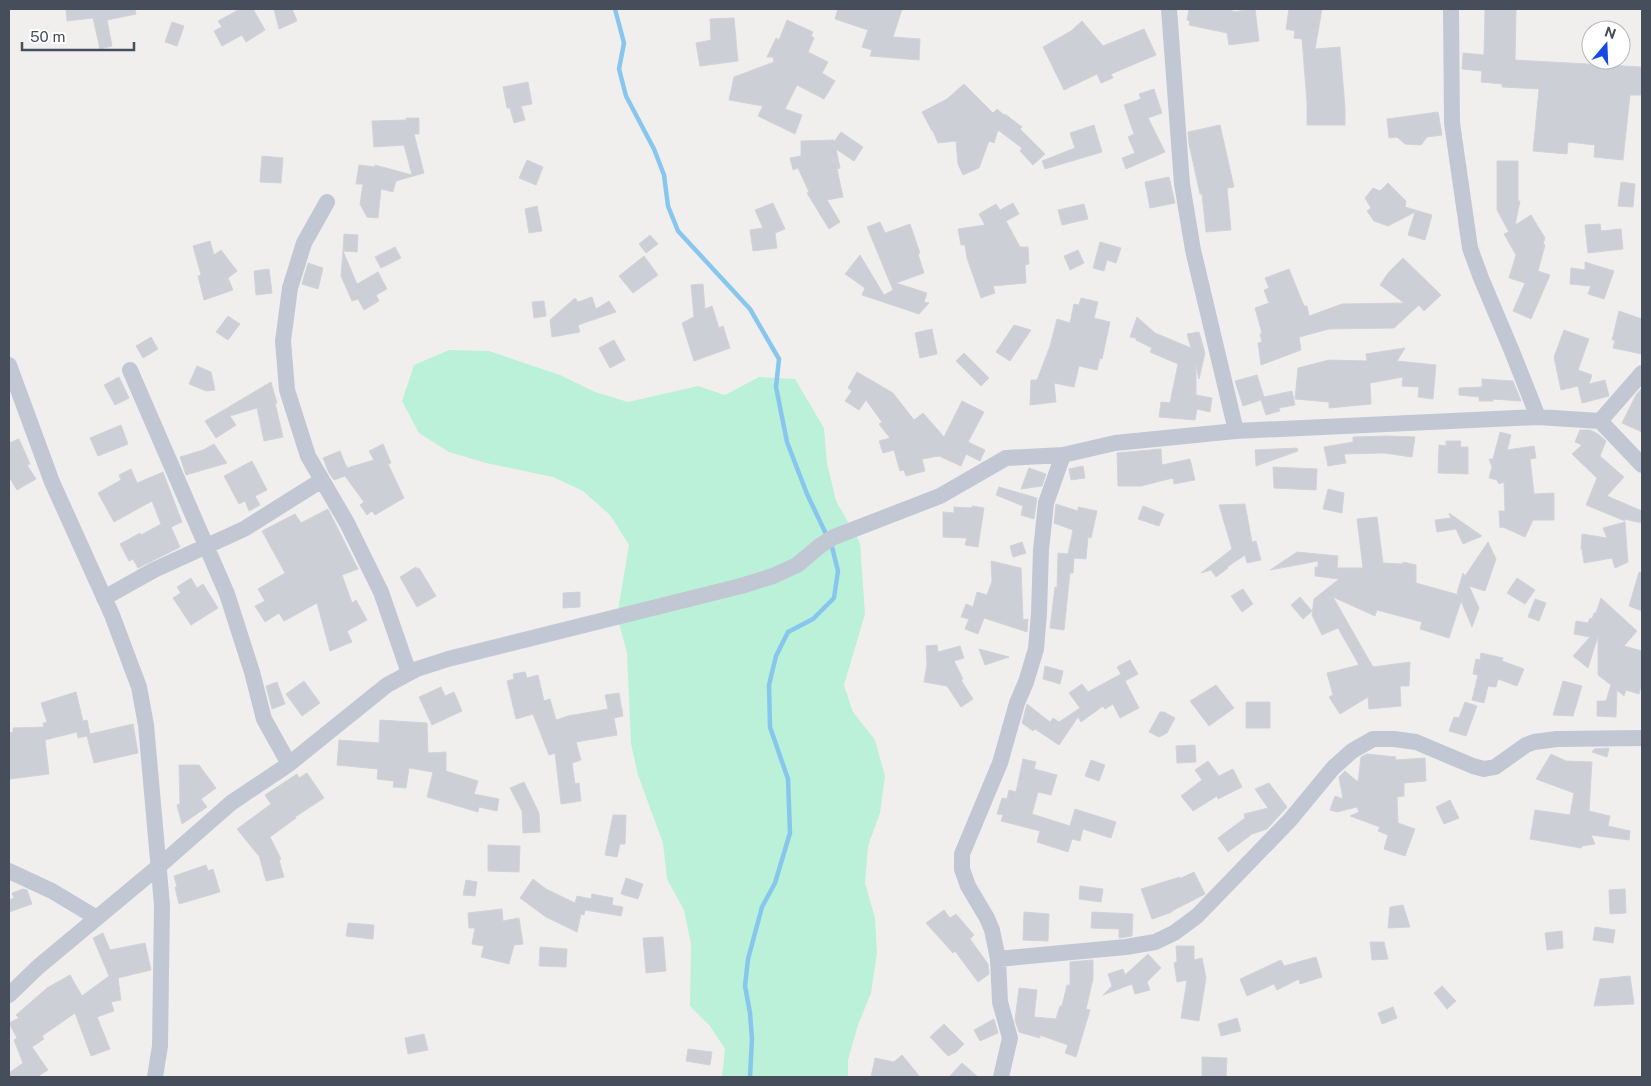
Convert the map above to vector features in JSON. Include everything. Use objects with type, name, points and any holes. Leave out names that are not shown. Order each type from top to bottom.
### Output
[{"type":"street","points":[[1169,9],[1182,184],[1193,250],[1236,431]]},
{"type":"street","points":[[1451,9],[1452,123],[1470,248],[1538,417]]},
{"type":"street","points":[[327,202],[304,243],[290,288],[283,341],[287,390],[308,456],[347,523],[381,592],[409,673]]},
{"type":"street","points":[[9,365],[52,482],[104,598],[139,687],[146,725],[162,906],[160,1046],[155,1077]]},
{"type":"street","points":[[130,370],[226,594],[252,672],[264,719],[289,764]]},
{"type":"street","points":[[1600,420],[1642,373]]},
{"type":"street","points":[[9,995],[38,967],[158,867],[231,803],[289,764],[387,685],[417,668],[741,586],[773,576],[797,565],[827,541],[940,496],[1006,458],[1063,455],[1115,443],[1236,431],[1538,417],[1600,420],[1642,465]]},
{"type":"street","points":[[1001,1077],[1010,1038],[1000,1002],[998,959],[992,930],[968,886],[962,869],[962,854],[1000,763],[1016,703],[1026,682],[1036,650],[1041,550],[1046,503],[1063,455]]},
{"type":"street","points":[[104,598],[154,570],[244,529],[322,480]]},
{"type":"street","points":[[998,959],[1126,947],[1155,942],[1174,933],[1197,916],[1290,820],[1333,768],[1352,751],[1373,739],[1416,742],[1484,769],[1495,767],[1526,745],[1534,742],[1557,739],[1642,738]]},
{"type":"street","points":[[9,871],[52,891],[97,918]]},
{"type":"green space","points":[[449,350],[489,351],[560,375],[595,392],[628,402],[698,386],[725,395],[759,377],[795,379],[824,428],[827,463],[836,501],[860,543],[865,614],[844,685],[853,712],[875,740],[885,776],[880,813],[868,846],[865,883],[875,918],[877,953],[871,993],[858,1025],[848,1060],[848,1077],[722,1077],[725,1049],[710,1026],[690,1006],[691,944],[684,910],[667,879],[663,843],[638,775],[631,744],[627,653],[617,616],[629,545],[610,515],[583,491],[553,477],[486,463],[449,452],[419,433],[402,401],[414,365]]},
{"type":"building","points":[[66,9],[135,9],[136,14],[107,20],[112,46],[100,49],[93,18],[67,21]]},
{"type":"building","points":[[240,9],[253,9],[265,30],[246,42],[242,35],[222,46],[214,31],[222,27],[218,21]]},
{"type":"building","points":[[274,9],[292,9],[297,21],[279,29]]},
{"type":"building","points":[[838,9],[902,9],[893,37],[920,39],[919,60],[870,56],[872,50],[862,47],[868,30],[835,19]]},
{"type":"building","points":[[1189,9],[1233,9],[1232,12],[1255,9],[1259,41],[1229,45],[1227,33],[1189,25],[1190,21],[1187,20]]},
{"type":"building","points":[[1289,9],[1322,9],[1315,49],[1340,47],[1345,125],[1307,125],[1302,39],[1294,38],[1295,31],[1286,29]]},
{"type":"building","points":[[1485,9],[1516,9],[1515,60],[1581,64],[1581,70],[1631,70],[1631,66],[1642,67],[1642,95],[1630,95],[1623,160],[1594,157],[1595,145],[1568,142],[1567,154],[1533,151],[1539,89],[1502,87],[1502,84],[1481,82],[1482,71],[1462,69],[1463,53],[1484,55]]},
{"type":"building","points":[[734,18],[738,61],[700,66],[696,43],[711,40],[710,19]]},
{"type":"building","points":[[787,20],[813,32],[811,36],[814,38],[808,52],[828,62],[822,73],[835,81],[824,99],[797,85],[785,109],[802,115],[795,134],[758,116],[763,106],[729,100],[734,77],[774,62],[773,57],[767,57],[776,38],[779,40]]},
{"type":"building","points":[[1082,21],[1103,46],[1144,29],[1156,55],[1111,74],[1113,78],[1101,83],[1097,74],[1064,90],[1043,47],[1071,31]]},
{"type":"building","points":[[172,22],[184,26],[177,46],[165,42]]},
{"type":"building","points":[[528,82],[532,104],[521,106],[525,120],[514,123],[510,108],[507,108],[503,87]]},
{"type":"building","points":[[964,84],[993,113],[997,109],[1022,127],[1020,129],[1045,154],[1033,165],[1020,151],[1022,148],[998,130],[994,143],[989,141],[979,168],[963,175],[958,164],[956,141],[938,143],[922,112],[947,99]]},
{"type":"building","points":[[1154,89],[1162,113],[1148,118],[1165,152],[1126,169],[1122,158],[1135,153],[1128,137],[1134,134],[1124,105],[1141,99],[1139,94]]},
{"type":"building","points":[[1438,112],[1442,135],[1427,137],[1421,145],[1405,144],[1397,137],[1389,138],[1387,119]]},
{"type":"building","points":[[406,118],[419,118],[419,134],[414,134],[424,173],[396,181],[393,192],[381,189],[378,218],[367,217],[360,204],[363,184],[356,184],[359,165],[375,167],[375,165],[412,175],[404,145],[374,147],[372,121],[406,120]]},
{"type":"building","points":[[1094,125],[1102,152],[1045,169],[1042,161],[1075,148],[1070,133]]},
{"type":"building","points":[[1220,125],[1234,187],[1227,188],[1231,230],[1206,232],[1202,194],[1200,194],[1188,132]]},
{"type":"building","points":[[841,132],[863,147],[854,161],[836,149],[840,168],[837,169],[843,197],[827,200],[840,222],[829,229],[807,193],[809,192],[798,168],[793,170],[790,158],[801,156],[801,141],[834,140],[834,142]]},
{"type":"building","points":[[262,156],[283,158],[281,183],[260,182]]},
{"type":"building","points":[[527,160],[543,167],[536,185],[519,178]]},
{"type":"building","points":[[1497,161],[1518,161],[1518,201],[1520,201],[1515,225],[1531,215],[1545,238],[1538,271],[1550,275],[1531,319],[1513,311],[1525,283],[1509,278],[1516,255],[1504,234],[1509,232],[1497,210]]},
{"type":"building","points":[[1169,177],[1175,203],[1150,208],[1145,182]]},
{"type":"building","points":[[1621,182],[1635,184],[1633,207],[1618,206]]},
{"type":"building","points":[[1388,183],[1406,201],[1405,207],[1432,215],[1425,240],[1408,235],[1415,212],[1388,226],[1374,221],[1367,211],[1371,208],[1365,198],[1373,188],[1380,191]]},
{"type":"building","points":[[773,203],[785,229],[775,233],[777,248],[753,251],[750,230],[763,228],[755,210]]},
{"type":"building","points":[[1013,203],[1019,214],[1006,221],[1020,247],[1028,247],[1029,264],[1025,265],[1026,283],[993,286],[995,293],[981,298],[967,258],[965,245],[961,245],[958,229],[985,225],[979,214],[996,204],[1000,210]]},
{"type":"building","points":[[1084,204],[1088,219],[1062,225],[1058,210]]},
{"type":"building","points":[[537,206],[542,231],[529,233],[525,209]]},
{"type":"building","points":[[880,222],[885,233],[910,224],[920,253],[918,254],[924,273],[896,283],[927,293],[924,302],[929,303],[919,314],[862,295],[865,288],[845,274],[860,255],[884,295],[893,290],[867,227]]},
{"type":"building","points":[[1600,224],[1601,231],[1621,229],[1623,249],[1588,253],[1585,225]]},
{"type":"building","points":[[344,234],[358,235],[357,252],[343,251]]},
{"type":"building","points":[[650,235],[658,244],[646,253],[639,244]]},
{"type":"building","points":[[210,241],[214,255],[221,250],[237,271],[228,278],[233,290],[204,300],[198,276],[201,275],[193,246]]},
{"type":"building","points":[[1100,242],[1121,248],[1116,263],[1107,260],[1104,271],[1093,268]]},
{"type":"building","points":[[395,247],[401,258],[381,268],[375,257]]},
{"type":"building","points":[[1078,250],[1084,263],[1070,270],[1064,256]]},
{"type":"building","points":[[343,251],[357,284],[378,272],[387,289],[376,295],[379,301],[364,310],[358,299],[352,301],[341,276]]},
{"type":"building","points":[[644,256],[658,275],[633,293],[619,276]]},
{"type":"building","points":[[1403,258],[1441,295],[1424,311],[1419,305],[1394,328],[1329,329],[1299,337],[1301,350],[1261,365],[1258,343],[1262,342],[1260,334],[1262,333],[1255,308],[1269,303],[1264,290],[1269,288],[1265,278],[1289,269],[1304,306],[1307,306],[1309,316],[1342,304],[1404,303],[1380,285],[1388,273]]},
{"type":"building","points":[[1585,262],[1614,271],[1604,299],[1588,294],[1591,286],[1570,284],[1571,268],[1585,270]]},
{"type":"building","points":[[308,263],[323,268],[318,289],[302,284]]},
{"type":"building","points":[[269,269],[272,293],[256,295],[254,271]]},
{"type":"building","points":[[703,284],[705,309],[712,306],[719,328],[723,326],[730,348],[694,361],[682,323],[694,317],[691,285]]},
{"type":"building","points":[[592,297],[596,309],[609,301],[616,312],[578,325],[580,332],[552,337],[550,320],[575,298],[578,302]]},
{"type":"building","points":[[1081,298],[1098,302],[1094,318],[1110,322],[1102,359],[1100,358],[1097,370],[1079,366],[1074,387],[1054,383],[1056,402],[1030,405],[1031,380],[1037,380],[1050,346],[1057,319],[1070,323],[1074,304],[1079,305]]},
{"type":"building","points":[[544,301],[546,316],[534,318],[532,302]]},
{"type":"building","points":[[1619,311],[1642,319],[1642,354],[1613,348],[1615,340],[1612,340]]},
{"type":"building","points":[[228,316],[240,324],[228,340],[216,332]]},
{"type":"building","points":[[1137,317],[1155,333],[1191,348],[1187,334],[1199,332],[1205,353],[1199,379],[1196,365],[1196,395],[1212,398],[1210,412],[1197,409],[1195,420],[1159,417],[1161,402],[1170,403],[1178,364],[1150,352],[1152,348],[1136,340],[1136,338],[1130,337]]},
{"type":"building","points":[[1014,325],[1031,330],[1010,361],[996,352]]},
{"type":"building","points":[[932,329],[937,354],[920,358],[915,333]]},
{"type":"building","points":[[1564,330],[1589,339],[1578,370],[1592,375],[1589,384],[1605,380],[1609,396],[1582,403],[1578,386],[1561,390],[1554,357]]},
{"type":"building","points":[[151,337],[158,349],[143,358],[136,346]]},
{"type":"building","points":[[614,340],[625,360],[610,368],[599,348]]},
{"type":"building","points":[[1405,348],[1397,361],[1436,365],[1433,399],[1418,397],[1419,387],[1402,386],[1403,377],[1370,383],[1371,404],[1329,408],[1329,402],[1295,399],[1298,368],[1329,360],[1367,361],[1366,354]]},
{"type":"building","points":[[964,353],[989,378],[981,386],[956,361]]},
{"type":"building","points":[[197,366],[211,372],[215,390],[206,391],[189,384]]},
{"type":"building","points":[[857,372],[893,393],[914,420],[923,413],[944,437],[962,401],[984,412],[968,442],[985,450],[980,461],[966,454],[961,466],[939,456],[922,459],[925,471],[906,476],[904,470],[900,471],[894,450],[883,453],[879,441],[890,438],[879,424],[882,422],[866,400],[859,410],[845,401],[852,391],[848,388]]},
{"type":"building","points":[[1257,375],[1264,397],[1292,391],[1295,405],[1279,408],[1280,411],[1266,415],[1261,400],[1243,406],[1235,381]]},
{"type":"building","points":[[119,377],[129,398],[115,405],[104,385]]},
{"type":"building","points":[[1482,379],[1513,381],[1521,401],[1493,399],[1493,401],[1479,401],[1479,397],[1459,395],[1459,388],[1482,387]]},
{"type":"building","points":[[271,382],[283,437],[264,441],[257,408],[230,416],[236,425],[216,438],[205,421]]},
{"type":"building","points":[[1642,388],[1642,432],[1622,423],[1636,395]]},
{"type":"building","points":[[121,425],[128,444],[98,456],[90,438]]},
{"type":"building","points":[[1580,430],[1590,430],[1606,441],[1600,456],[1624,477],[1607,496],[1642,511],[1642,523],[1624,519],[1625,521],[1586,505],[1597,478],[1572,454],[1582,445],[1575,442]]},
{"type":"building","points":[[1500,432],[1511,435],[1507,450],[1534,446],[1536,458],[1530,459],[1534,494],[1554,493],[1554,520],[1533,520],[1525,537],[1503,527],[1500,528],[1499,511],[1505,511],[1504,482],[1499,484],[1497,480],[1489,478],[1492,467],[1489,459],[1493,459]]},
{"type":"building","points":[[1353,437],[1415,437],[1412,457],[1384,453],[1344,454],[1346,463],[1328,466],[1324,447],[1353,442]]},
{"type":"building","points":[[19,439],[30,464],[27,465],[36,479],[17,490],[9,477],[9,443]]},
{"type":"building","points":[[1446,441],[1461,441],[1460,447],[1468,447],[1468,474],[1438,473],[1439,445],[1446,446]]},
{"type":"building","points":[[214,444],[227,463],[186,475],[180,457],[203,450]]},
{"type":"building","points":[[383,444],[391,463],[388,464],[404,498],[375,515],[372,511],[367,515],[360,505],[364,502],[345,476],[334,480],[323,458],[340,451],[347,468],[374,460],[369,451]]},
{"type":"building","points":[[1297,448],[1298,451],[1256,466],[1255,450]]},
{"type":"building","points":[[1161,449],[1162,465],[1190,459],[1195,480],[1174,484],[1173,478],[1141,486],[1118,486],[1117,453]]},
{"type":"building","points":[[252,461],[267,490],[255,496],[260,505],[249,511],[245,501],[239,504],[224,476]]},
{"type":"building","points":[[1083,466],[1085,478],[1071,480],[1069,469]]},
{"type":"building","points":[[1273,467],[1317,469],[1316,490],[1274,488]]},
{"type":"building","points":[[1029,468],[1046,474],[1042,486],[1021,489]]},
{"type":"building","points":[[131,469],[137,483],[163,472],[182,522],[171,527],[180,547],[138,568],[133,559],[129,561],[120,544],[161,524],[152,501],[114,522],[98,493],[121,480],[119,475]]},
{"type":"building","points":[[999,487],[1037,498],[1034,519],[1021,515],[1023,506],[996,495]]},
{"type":"building","points":[[1328,489],[1344,493],[1342,513],[1323,509]]},
{"type":"building","points":[[1056,504],[1078,511],[1078,507],[1097,511],[1091,538],[1088,537],[1086,559],[1074,558],[1073,573],[1070,573],[1064,630],[1050,628],[1055,587],[1057,588],[1058,553],[1068,554],[1073,530],[1054,523]]},
{"type":"building","points":[[1245,504],[1252,542],[1256,541],[1261,560],[1247,563],[1245,555],[1216,577],[1211,570],[1201,573],[1232,549],[1219,505]]},
{"type":"building","points":[[972,506],[984,508],[978,547],[965,545],[967,538],[943,537],[943,512],[954,513],[954,507],[972,508]]},
{"type":"building","points":[[1143,506],[1164,514],[1159,526],[1138,519]]},
{"type":"building","points":[[328,509],[358,569],[342,575],[352,603],[356,600],[367,620],[347,631],[352,642],[330,651],[317,603],[284,621],[279,613],[265,622],[255,606],[265,601],[258,589],[285,573],[262,531],[295,514],[301,523]]},
{"type":"building","points":[[1449,513],[1482,536],[1463,544],[1456,529],[1437,532],[1435,520],[1451,518]]},
{"type":"building","points":[[1377,517],[1383,563],[1403,564],[1403,562],[1416,565],[1416,583],[1459,595],[1457,593],[1463,573],[1465,576],[1488,542],[1496,559],[1485,591],[1469,586],[1479,608],[1472,627],[1461,601],[1449,638],[1420,629],[1422,622],[1377,610],[1375,616],[1333,597],[1373,667],[1410,662],[1409,686],[1400,686],[1401,706],[1369,709],[1368,697],[1340,714],[1329,697],[1333,695],[1327,673],[1359,665],[1338,628],[1322,635],[1312,615],[1314,599],[1339,579],[1315,576],[1315,567],[1318,567],[1318,561],[1270,570],[1297,552],[1338,556],[1337,568],[1363,568],[1357,519]]},
{"type":"building","points":[[1625,522],[1628,562],[1615,568],[1612,558],[1584,563],[1581,549],[1582,534],[1607,538],[1603,528]]},
{"type":"building","points":[[1022,542],[1026,553],[1013,557],[1010,546]]},
{"type":"building","points":[[991,561],[1021,568],[1023,620],[1028,619],[1027,632],[984,618],[978,634],[965,629],[969,619],[961,617],[966,604],[973,607],[977,592],[987,595],[992,581]]},
{"type":"building","points":[[416,567],[417,569],[419,568],[436,596],[417,607],[400,577]]},
{"type":"building","points":[[1639,572],[1642,573],[1642,611],[1629,606]]},
{"type":"building","points":[[191,578],[197,588],[203,584],[218,608],[191,625],[173,598],[181,593],[177,587]]},
{"type":"building","points":[[1517,578],[1535,590],[1525,604],[1507,593]]},
{"type":"building","points":[[1243,589],[1253,604],[1242,612],[1231,596]]},
{"type":"building","points":[[580,592],[580,607],[563,608],[563,593]]},
{"type":"building","points":[[1300,597],[1312,611],[1303,619],[1291,605]]},
{"type":"building","points":[[1601,598],[1637,631],[1624,646],[1642,651],[1642,682],[1639,694],[1626,690],[1624,696],[1617,690],[1616,717],[1597,716],[1597,701],[1606,701],[1611,685],[1598,675],[1598,636],[1588,668],[1573,656],[1590,637],[1574,634],[1576,621],[1588,623],[1594,613],[1596,613]]},
{"type":"building","points":[[1535,599],[1546,603],[1539,621],[1528,617]]},
{"type":"building","points":[[937,645],[938,652],[960,646],[964,658],[954,661],[963,679],[961,680],[973,699],[961,707],[947,686],[924,682],[927,665],[926,646]]},
{"type":"building","points":[[979,649],[1009,657],[985,665]]},
{"type":"building","points":[[1481,653],[1503,658],[1502,661],[1524,669],[1517,686],[1498,679],[1496,687],[1488,686],[1484,703],[1472,700],[1478,675],[1473,674],[1476,659],[1480,660]]},
{"type":"building","points":[[1130,660],[1138,674],[1125,681],[1139,708],[1120,718],[1113,704],[1105,709],[1103,706],[1081,722],[1078,717],[1059,745],[1022,723],[1027,704],[1050,722],[1053,718],[1059,722],[1080,708],[1069,693],[1082,684],[1088,692],[1121,674],[1117,667]]},
{"type":"building","points":[[1045,666],[1063,671],[1060,684],[1043,679]]},
{"type":"building","points":[[525,672],[527,678],[538,675],[544,701],[550,699],[556,720],[608,709],[605,695],[619,693],[623,716],[614,718],[617,735],[576,742],[581,760],[572,763],[575,784],[579,783],[581,801],[561,804],[555,753],[549,755],[533,714],[516,719],[507,681],[514,679],[513,674]]},
{"type":"building","points":[[304,681],[320,703],[302,716],[286,694]]},
{"type":"building","points":[[1563,681],[1582,686],[1573,716],[1553,715]]},
{"type":"building","points":[[277,682],[285,704],[272,709],[266,686]]},
{"type":"building","points":[[1216,685],[1234,708],[1209,726],[1190,701]]},
{"type":"building","points":[[441,687],[445,696],[454,692],[462,711],[432,725],[419,697]]},
{"type":"building","points":[[76,692],[83,721],[87,720],[90,734],[133,724],[138,753],[94,763],[87,736],[78,738],[77,732],[45,740],[49,774],[10,779],[9,733],[13,732],[13,728],[44,727],[43,723],[47,722],[41,703]]},
{"type":"building","points":[[1246,702],[1270,702],[1270,728],[1246,728]]},
{"type":"building","points":[[1465,702],[1477,706],[1466,736],[1449,731],[1454,717],[1459,718]]},
{"type":"building","points":[[1160,712],[1175,718],[1167,733],[1159,737],[1149,732]]},
{"type":"building","points":[[380,720],[427,723],[428,753],[446,752],[446,771],[478,781],[474,794],[499,799],[497,811],[479,807],[478,812],[427,797],[433,772],[409,768],[406,788],[393,787],[394,781],[377,779],[378,769],[337,765],[339,740],[379,743]]},
{"type":"building","points":[[1195,745],[1196,762],[1177,763],[1176,746]]},
{"type":"building","points":[[1609,748],[1607,757],[1592,752],[1594,749]]},
{"type":"building","points":[[1367,754],[1396,757],[1395,760],[1425,758],[1426,781],[1404,783],[1404,796],[1397,797],[1398,823],[1415,829],[1405,856],[1384,849],[1388,835],[1378,831],[1380,827],[1350,816],[1359,812],[1357,807],[1337,812],[1330,810],[1335,796],[1343,799],[1339,777],[1345,771],[1358,782],[1361,757]]},
{"type":"building","points":[[1551,754],[1566,761],[1592,762],[1589,811],[1610,816],[1608,826],[1630,831],[1629,840],[1591,835],[1595,844],[1582,846],[1581,848],[1530,839],[1535,810],[1570,815],[1574,793],[1536,779]]},
{"type":"building","points":[[1023,759],[1036,762],[1034,769],[1057,775],[1051,795],[1038,792],[1032,814],[1070,826],[1075,809],[1116,822],[1111,838],[1083,829],[1080,841],[1072,839],[1068,852],[1037,842],[1040,831],[1001,821],[1003,815],[997,814],[1002,798],[1007,799],[1009,790],[1016,792]]},
{"type":"building","points":[[1091,760],[1105,765],[1099,781],[1085,776]]},
{"type":"building","points":[[1208,761],[1219,776],[1233,769],[1242,787],[1218,799],[1217,796],[1193,811],[1181,796],[1202,780],[1195,770]]},
{"type":"building","points":[[179,765],[199,765],[216,788],[201,799],[207,807],[182,824],[177,805],[180,804]]},
{"type":"building","points":[[307,773],[324,798],[295,817],[270,837],[281,859],[279,860],[284,877],[266,881],[259,855],[237,829],[271,804],[265,795],[297,774],[299,778]]},
{"type":"building","points":[[524,782],[539,813],[540,832],[523,833],[522,811],[510,788]]},
{"type":"building","points":[[1269,783],[1287,807],[1267,829],[1252,834],[1228,852],[1218,838],[1245,818],[1244,814],[1268,808],[1255,789]]},
{"type":"building","points":[[1450,800],[1459,818],[1444,824],[1436,807]]},
{"type":"building","points":[[613,815],[626,815],[625,844],[620,844],[617,857],[605,855]]},
{"type":"building","points":[[488,845],[520,846],[519,872],[488,871]]},
{"type":"building","points":[[206,865],[208,871],[213,869],[220,892],[179,904],[174,876]]},
{"type":"building","points":[[1194,872],[1205,894],[1172,912],[1152,919],[1141,889],[1180,877],[1179,879]]},
{"type":"building","points":[[626,878],[643,884],[638,899],[621,894]]},
{"type":"building","points":[[533,879],[546,889],[575,903],[577,896],[591,899],[592,894],[613,898],[612,905],[623,907],[621,916],[585,910],[584,915],[581,914],[577,932],[546,917],[520,898]]},
{"type":"building","points":[[466,880],[477,882],[475,896],[463,895]]},
{"type":"building","points":[[1080,886],[1103,889],[1101,902],[1079,899]]},
{"type":"building","points":[[23,889],[27,890],[32,904],[9,912],[9,900],[14,898],[12,893]]},
{"type":"building","points":[[1625,889],[1626,913],[1610,914],[1609,890]]},
{"type":"building","points":[[1403,905],[1410,927],[1388,928],[1390,907]]},
{"type":"building","points":[[502,909],[503,921],[519,918],[523,944],[514,945],[509,964],[481,957],[484,946],[472,944],[475,928],[469,928],[468,913]]},
{"type":"building","points":[[944,910],[950,918],[956,914],[974,935],[970,939],[988,964],[989,974],[978,982],[955,951],[953,953],[926,923]]},
{"type":"building","points":[[1024,912],[1049,914],[1048,941],[1023,940]]},
{"type":"building","points":[[1092,912],[1133,914],[1132,936],[1119,938],[1119,929],[1091,928]]},
{"type":"building","points":[[348,923],[374,925],[373,939],[346,936]]},
{"type":"building","points":[[1595,927],[1615,930],[1613,943],[1593,940]]},
{"type":"building","points":[[1562,931],[1563,948],[1547,950],[1545,933]]},
{"type":"building","points":[[103,933],[110,950],[145,943],[151,970],[118,978],[121,1000],[111,1002],[114,1011],[97,1017],[110,1049],[91,1056],[75,1013],[42,1036],[44,1039],[32,1047],[48,1070],[37,1077],[9,1077],[9,1073],[23,1063],[14,1040],[17,1038],[9,1023],[19,1018],[16,1015],[47,988],[70,975],[82,996],[109,976],[93,938]]},
{"type":"building","points":[[663,937],[666,971],[646,973],[643,938]]},
{"type":"building","points":[[1370,942],[1384,942],[1388,959],[1372,960]]},
{"type":"building","points":[[1176,946],[1194,946],[1194,960],[1202,958],[1206,978],[1199,1021],[1181,1018],[1187,980],[1177,982],[1174,963],[1177,962]]},
{"type":"building","points":[[540,947],[567,949],[566,967],[539,966]]},
{"type":"building","points":[[1148,954],[1161,968],[1147,982],[1150,990],[1135,994],[1132,984],[1103,995],[1112,986],[1108,974],[1123,969],[1125,975]]},
{"type":"building","points":[[1316,957],[1322,977],[1300,984],[1299,979],[1277,990],[1274,984],[1247,996],[1240,979],[1281,960],[1284,966]]},
{"type":"building","points":[[1093,960],[1093,979],[1086,1009],[1090,1010],[1076,1057],[1065,1053],[1068,1045],[1040,1035],[1040,1038],[1019,1032],[1015,1020],[1019,988],[1037,990],[1034,1017],[1056,1019],[1060,1006],[1062,1006],[1067,985],[1070,985],[1070,962]]},
{"type":"building","points":[[1630,976],[1634,1004],[1594,1006],[1600,979]]},
{"type":"building","points":[[1442,986],[1456,1001],[1447,1009],[1434,993]]},
{"type":"building","points":[[1393,1007],[1397,1018],[1382,1024],[1378,1013]]},
{"type":"building","points":[[1237,1018],[1241,1031],[1221,1036],[1218,1024]]},
{"type":"building","points":[[994,1019],[998,1033],[980,1041],[974,1030]]},
{"type":"building","points":[[944,1024],[964,1044],[956,1052],[948,1056],[930,1037]]},
{"type":"building","points":[[424,1034],[428,1050],[408,1054],[405,1038]]},
{"type":"building","points":[[688,1049],[712,1052],[710,1065],[686,1061]]},
{"type":"building","points":[[902,1055],[920,1077],[871,1077],[875,1058],[894,1062]]},
{"type":"building","points":[[1202,1057],[1227,1058],[1226,1077],[1202,1077]]},
{"type":"building","points":[[962,1063],[978,1077],[949,1077]]},
{"type":"waterway","points":[[615,9],[624,43],[619,69],[626,96],[654,149],[664,175],[668,206],[678,231],[750,309],[779,359],[776,387],[787,442],[807,494],[827,536]]},
{"type":"waterway","points":[[750,1077],[752,1039],[745,986],[748,959],[762,907],[775,883],[790,833],[788,779],[770,727],[769,685],[776,656],[788,632],[813,619],[834,598],[838,571],[831,543]]}]
